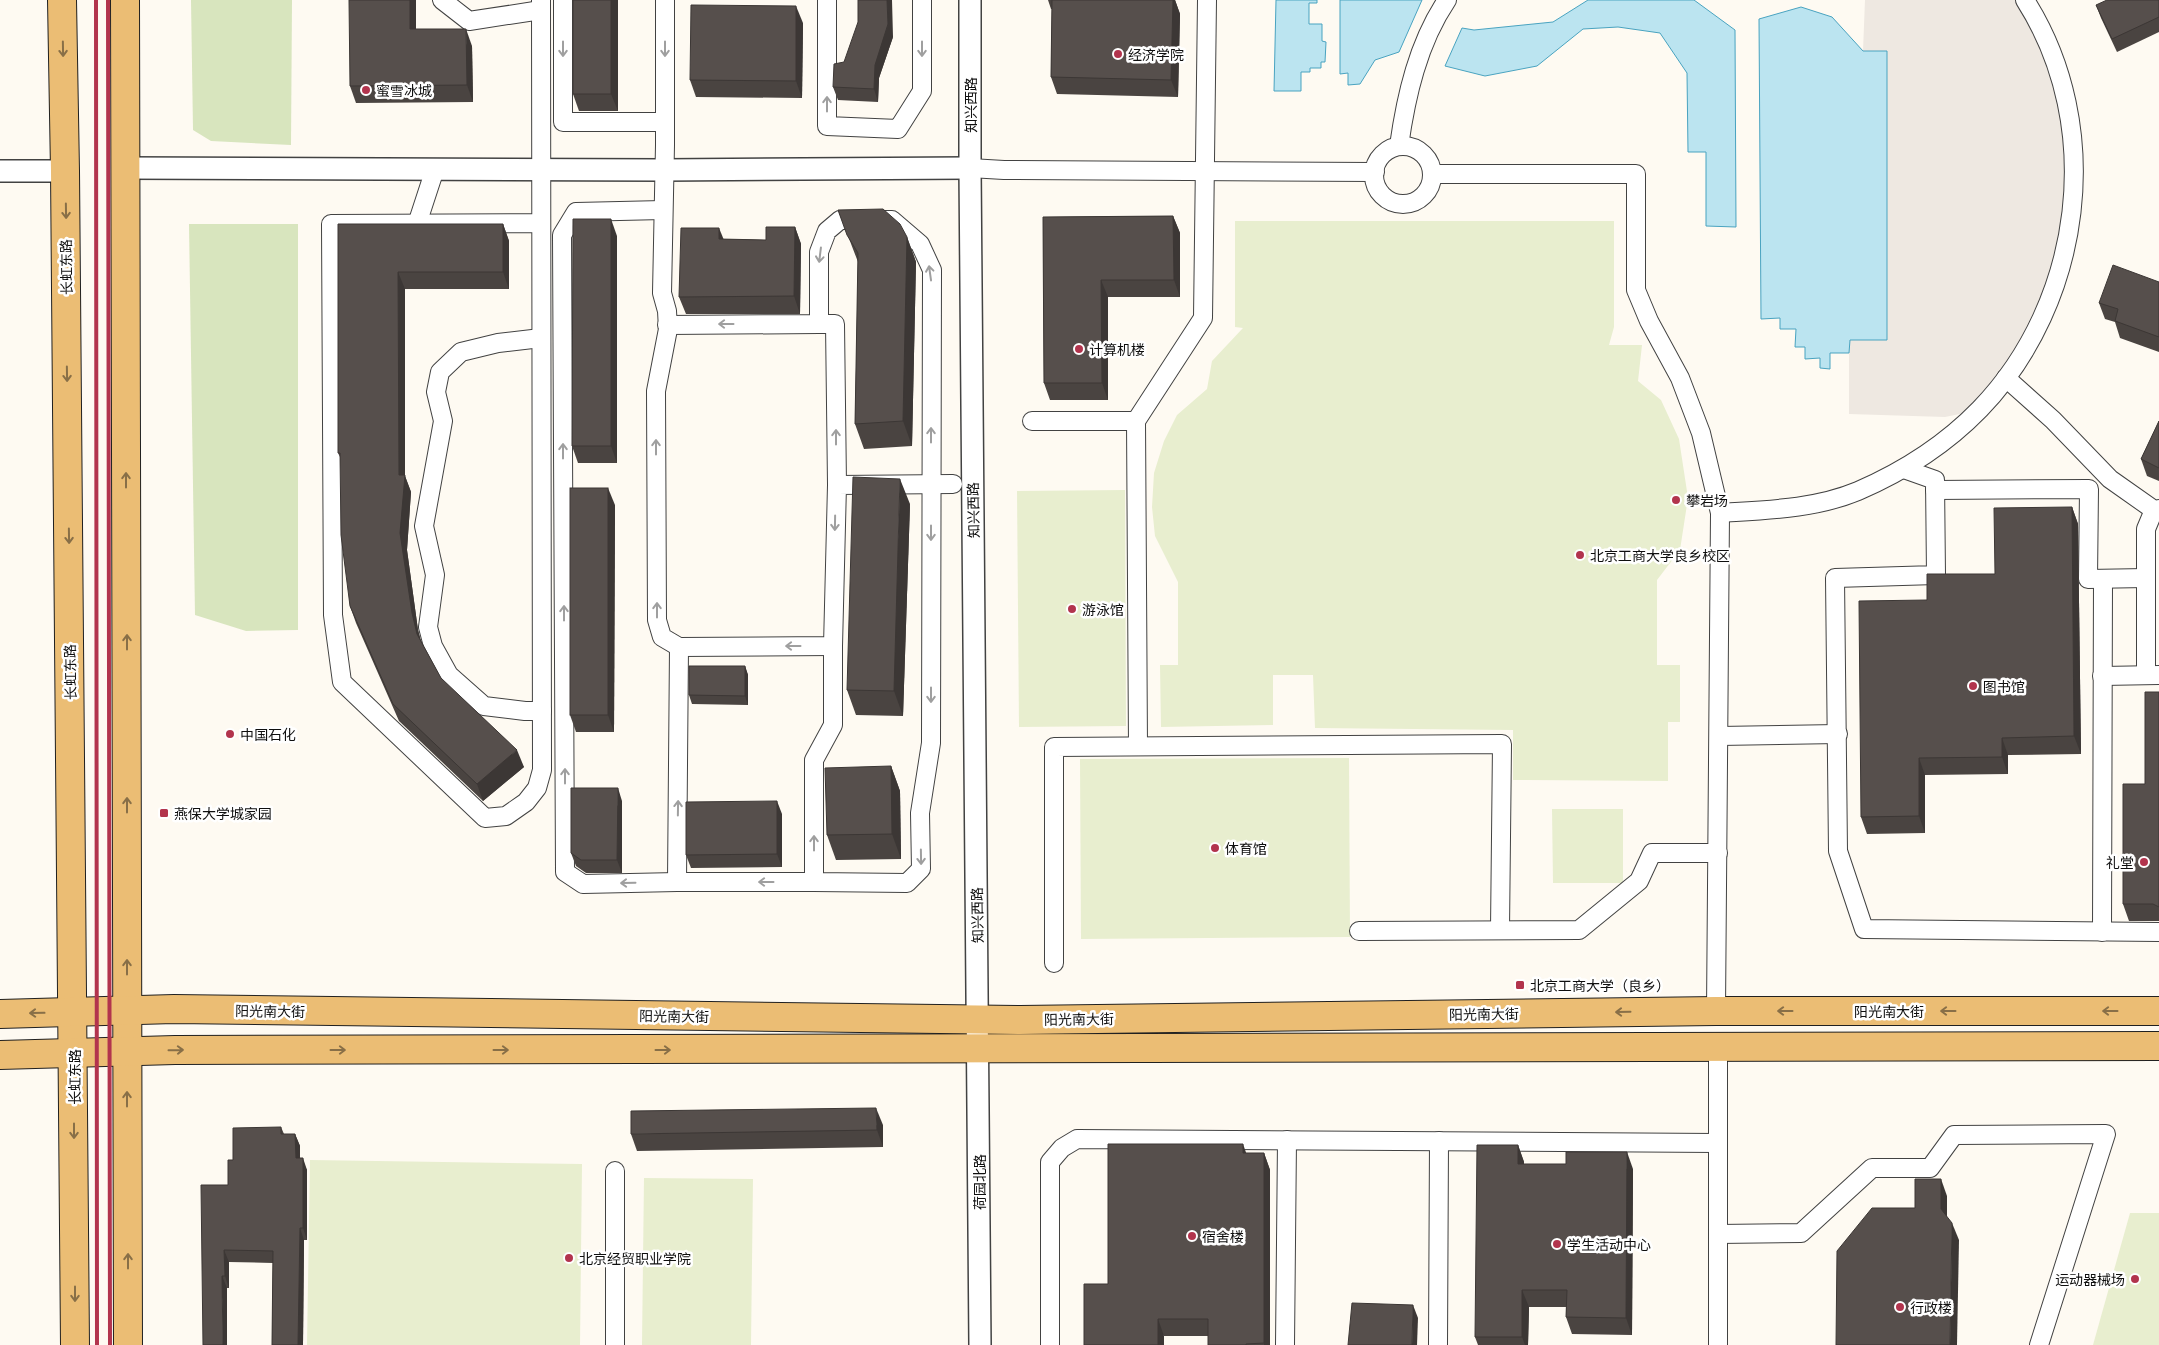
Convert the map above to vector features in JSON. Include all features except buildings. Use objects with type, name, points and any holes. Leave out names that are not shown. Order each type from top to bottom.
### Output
[{"type":"main road","name":"长虹东路","points":[[62,0],[66,171],[75,1345]]},
{"type":"main road","points":[[125,0],[128,1345]]},
{"type":"main road","name":"阳光南大街","points":[[0,1014],[128,1010],[978,1020],[1716,1011],[2159,1011]]},
{"type":"main road","points":[[0,1055],[127,1051],[2159,1046]]},
{"type":"street","points":[[442,0],[469,22],[541,5],[542,770],[537,788],[526,802],[506,816],[485,818],[342,682],[333,615],[331,224],[541,223]]},
{"type":"street","points":[[563,0],[564,122],[665,122]]},
{"type":"street","points":[[665,0],[662,293],[667,311],[667,325],[656,391],[657,620],[662,637],[679,647],[833,646]]},
{"type":"street","points":[[827,0],[826,126],[898,129],[922,91],[922,0]]},
{"type":"street","name":"知兴西路","points":[[970,0],[978,1020]]},
{"type":"street","points":[[1138,746],[1136,422],[1203,318],[1207,0]]},
{"type":"street","points":[[1399,146],[1406,100],[1420,55],[1447,0]]},
{"type":"street","points":[[1720,513],[1815,504],[1856,492],[1904,469],[1943,442],[1980,410],[2006,378],[2036,332],[2055,288],[2067,242],[2074,194],[2073,146],[2065,98],[2052,52],[2025,0]]},
{"type":"street","points":[[1399,146],[1418,150],[1425,156],[1432,174],[1427,192],[1412,203],[1402,204],[1393,202],[1385,197],[1375,181],[1377,162],[1390,149],[1399,146]]},
{"type":"street","points":[[126,168],[664,170],[970,168],[1004,170],[1375,172]]},
{"type":"street","points":[[417,224],[435,169]]},
{"type":"street","points":[[0,171],[66,171]]},
{"type":"street","points":[[1432,174],[1636,174],[1636,290],[1649,321],[1680,378],[1698,425],[1720,513],[1716,1011]]},
{"type":"street","points":[[663,210],[576,212],[562,235],[565,872],[583,884],[677,882],[907,883],[921,869],[920,813],[931,743],[932,270],[920,244],[892,220],[840,220],[827,231],[819,252],[819,324]]},
{"type":"street","points":[[667,325],[835,324],[836,486],[833,725],[814,760],[814,882]]},
{"type":"street","points":[[541,338],[498,343],[461,352],[440,372],[436,392],[443,421],[424,526],[435,575],[428,627],[433,646],[449,675],[484,706],[542,711]]},
{"type":"street","points":[[2006,378],[2053,420],[2110,479],[2156,510],[2146,529],[2146,578],[2152,675],[2102,676]]},
{"type":"street","points":[[1032,422],[1136,422]]},
{"type":"street","points":[[1904,469],[1935,480],[1936,575],[1836,578],[1838,851],[1864,929],[2159,932]]},
{"type":"street","points":[[836,486],[953,484]]},
{"type":"street","points":[[1935,490],[2089,489],[2088,578],[2146,578]]},
{"type":"street","points":[[2102,932],[2103,578]]},
{"type":"street","points":[[677,882],[679,647]]},
{"type":"street","points":[[1719,736],[1838,734]]},
{"type":"street","points":[[1054,963],[1054,747],[1502,744],[1500,930]]},
{"type":"street","points":[[1359,931],[1579,930],[1639,881],[1652,853],[1718,853]]},
{"type":"street","name":"荷园北路","points":[[978,1020],[980,1345]]},
{"type":"street","points":[[1718,1047],[1718,1345]]},
{"type":"street","points":[[1718,1234],[1801,1233],[1872,1168],[1930,1168],[1954,1135],[2106,1134],[2039,1345]]},
{"type":"street","points":[[1050,1345],[1050,1162],[1062,1148],[1077,1139],[1717,1143]]},
{"type":"street","points":[[1286,1345],[1287,1140]]},
{"type":"street","points":[[1438,1345],[1439,1141]]},
{"type":"street","points":[[615,1171],[615,1345]]},
{"type":"green space","points":[[191,0],[292,0],[291,145],[211,141],[193,130]]},
{"type":"green space","points":[[1235,221],[1614,221],[1614,327],[1609,345],[1642,345],[1638,381],[1661,400],[1679,439],[1688,498],[1680,550],[1657,580],[1657,665],[1680,665],[1680,722],[1668,722],[1668,781],[1513,780],[1513,730],[1315,728],[1313,675],[1273,675],[1273,725],[1161,727],[1160,665],[1178,665],[1178,582],[1155,536],[1152,507],[1154,473],[1164,441],[1177,415],[1207,389],[1212,361],[1243,328],[1235,327]]},
{"type":"green space","points":[[189,224],[298,224],[298,630],[246,631],[195,615]]},
{"type":"green space","name":"游泳馆","points":[[1125,490],[1126,726],[1019,727],[1017,491]]},
{"type":"green space","name":"体育馆","points":[[1349,758],[1350,937],[1081,939],[1080,759]]},
{"type":"green space","points":[[1552,809],[1623,809],[1623,883],[1553,883]]},
{"type":"green space","points":[[310,1160],[582,1164],[580,1345],[307,1345]]},
{"type":"green space","points":[[644,1178],[753,1179],[751,1345],[642,1345]]},
{"type":"green space","name":"运动器械场","points":[[2130,1213],[2159,1213],[2159,1345],[2093,1345]]},
{"type":"shaded area","points":[[1865,0],[2025,0],[2073,146],[2055,288],[1979,410],[1945,417],[1849,414],[1849,340],[1887,340],[1887,51],[1863,51]]},
{"type":"water","points":[[1276,0],[1317,0],[1317,3],[1309,3],[1309,24],[1322,24],[1322,41],[1326,42],[1325,62],[1321,62],[1321,68],[1310,68],[1310,72],[1301,72],[1301,91],[1274,91]]},
{"type":"water","points":[[1340,0],[1422,0],[1399,52],[1375,60],[1360,84],[1348,85],[1348,73],[1340,74]]},
{"type":"water","points":[[1588,0],[1694,0],[1735,30],[1736,227],[1706,226],[1706,152],[1688,152],[1687,73],[1660,33],[1618,27],[1583,29],[1537,66],[1485,76],[1445,66],[1462,28],[1474,30],[1553,22]]},
{"type":"water","points":[[1801,7],[1832,17],[1863,51],[1887,51],[1887,340],[1850,340],[1849,353],[1830,353],[1830,369],[1820,368],[1820,358],[1805,359],[1805,347],[1795,347],[1796,329],[1780,329],[1780,318],[1761,319],[1759,19]]},
{"type":"railway","points":[[96,0],[97,1345]]},
{"type":"railway","points":[[108,0],[110,1345]]},
{"type":"place","name":"经济学院","points":[[1118,54]]},
{"type":"place","name":"蜜雪冰城","points":[[366,90]]},
{"type":"place","name":"计算机楼","points":[[1079,349]]},
{"type":"place","name":"攀岩场","points":[[1676,500]]},
{"type":"place","name":"北京工商大学良乡校区","points":[[1580,555]]},
{"type":"place","name":"游泳馆","points":[[1072,609]]},
{"type":"place","name":"图书馆","points":[[1973,686]]},
{"type":"place","name":"中国石化","points":[[230,734]]},
{"type":"place","name":"燕保大学城家园","points":[[164,813]]},
{"type":"place","name":"体育馆","points":[[1215,848]]},
{"type":"place","name":"礼堂","points":[[2144,862]]},
{"type":"place","name":"北京工商大学（良乡）","points":[[1520,985]]},
{"type":"place","name":"宿舍楼","points":[[1192,1236]]},
{"type":"place","name":"学生活动中心","points":[[1557,1244]]},
{"type":"place","name":"北京经贸职业学院","points":[[569,1258]]},
{"type":"place","name":"运动器械场","points":[[2135,1279]]},
{"type":"place","name":"行政楼","points":[[1900,1307]]}]
